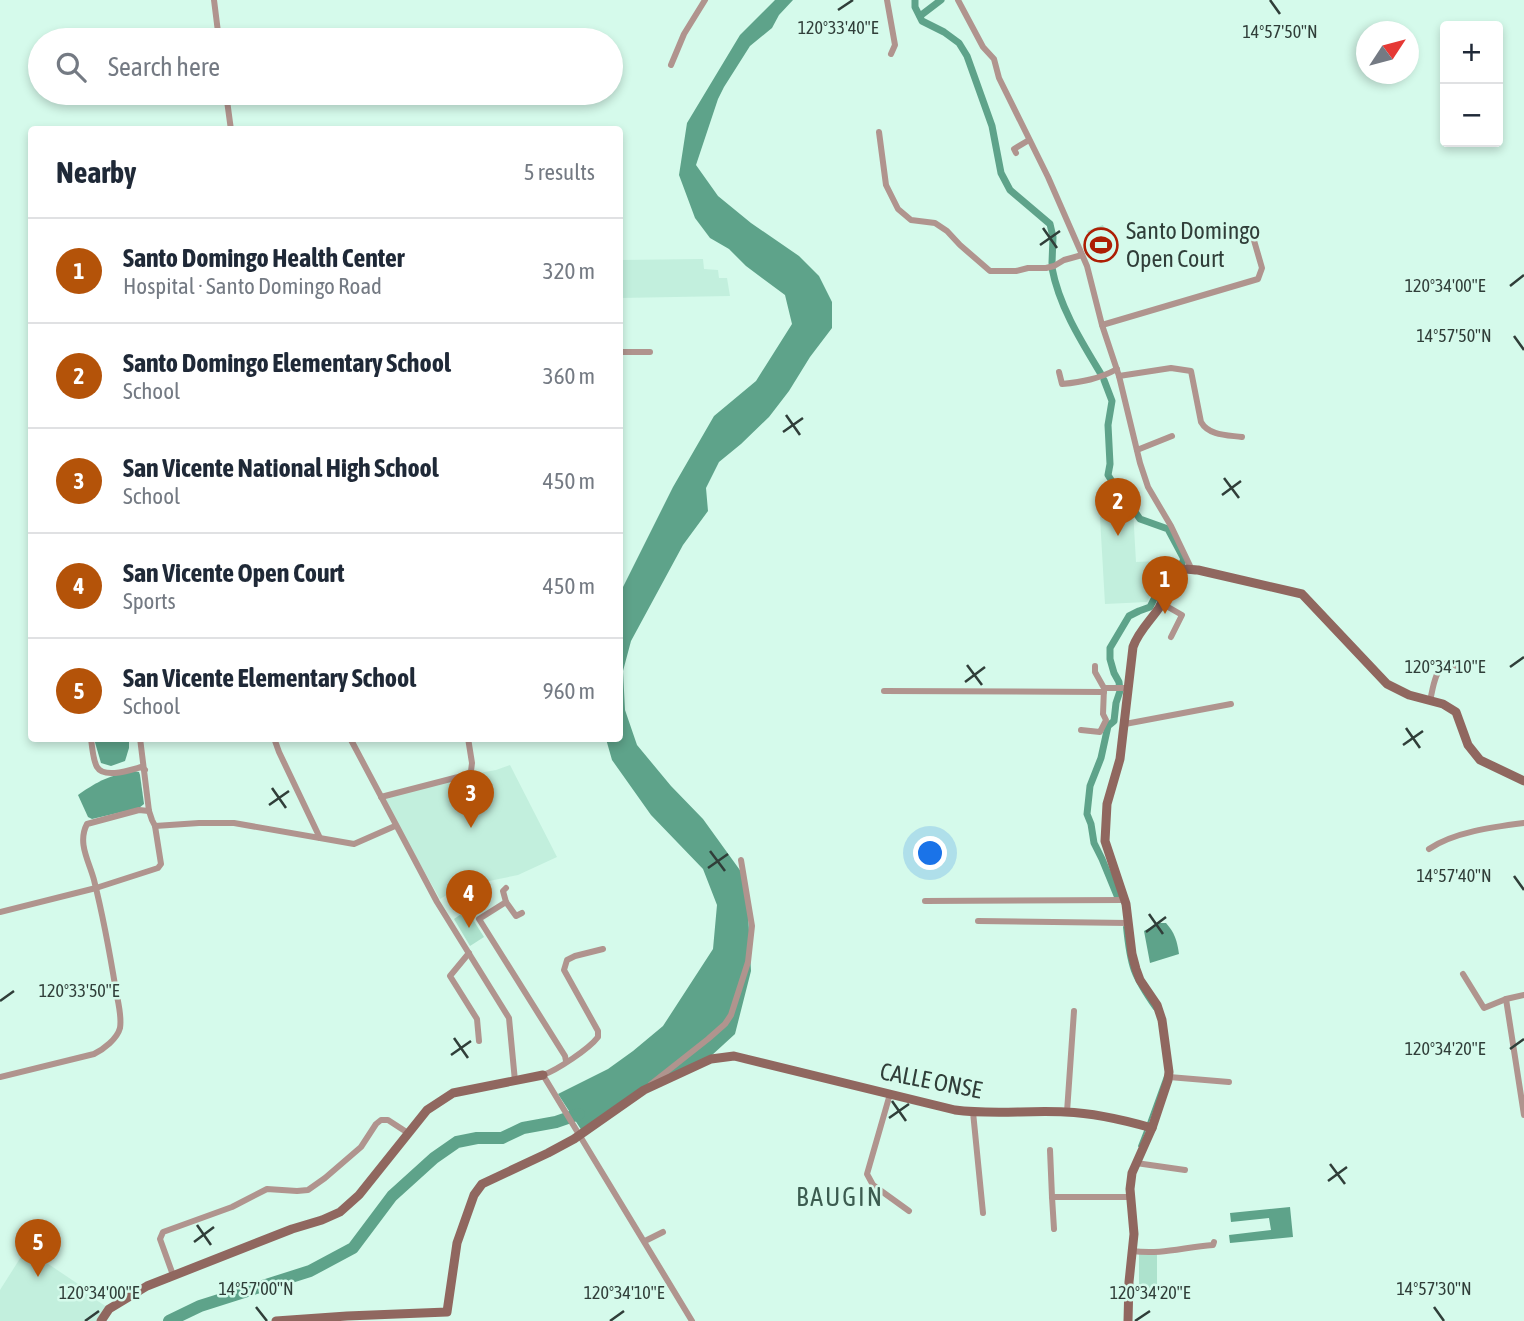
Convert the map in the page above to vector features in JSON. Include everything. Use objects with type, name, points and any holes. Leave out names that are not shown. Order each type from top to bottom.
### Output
[{"type":"street","points":[[214,0],[218,28]]},
{"type":"street","points":[[671,65],[684,34],[705,0]]},
{"type":"street","points":[[887,0],[895,45],[891,54]]},
{"type":"street","points":[[958,0],[983,47],[994,59],[999,78],[1048,177],[1087,266],[1147,487],[1171,526],[1192,570]]},
{"type":"street","points":[[228,105],[230,126]]},
{"type":"street","points":[[878,132],[886,185],[898,209],[911,220],[935,223],[947,231],[990,271],[1046,268],[1082,255]]},
{"type":"street","points":[[1016,153],[1014,149],[1030,140]]},
{"type":"street","points":[[1102,325],[1258,279],[1262,268],[1253,237]]},
{"type":"street","points":[[623,352],[650,352]]},
{"type":"street","points":[[1059,372],[1062,384],[1085,382],[1118,373],[1171,368],[1191,371],[1205,428],[1210,432],[1242,437]]},
{"type":"street","points":[[1137,450],[1172,436]]},
{"type":"street","points":[[1128,1321],[1134,1234],[1129,1197],[1132,1173],[1169,1077],[1162,1020],[1157,1005],[1136,969],[1125,900],[1105,841],[1107,804],[1120,759],[1125,724],[1123,688],[1133,648],[1136,638],[1161,603],[1171,574],[1183,568],[1198,570],[1302,594],[1387,684],[1409,695],[1443,704],[1456,712],[1468,745],[1480,760],[1524,780]]},
{"type":"street","points":[[1161,603],[1182,615],[1171,637]]},
{"type":"street","points":[[1430,701],[1442,665],[1447,663],[1463,668]]},
{"type":"street","points":[[1081,730],[1100,732],[1106,720],[1103,714],[1104,690],[1095,672],[1095,666]]},
{"type":"street","points":[[884,691],[1123,688]]},
{"type":"street","points":[[1125,724],[1231,704]]},
{"type":"street","points":[[92,742],[97,768],[103,773],[141,767],[145,770]]},
{"type":"street","points":[[0,912],[96,888],[158,868],[161,864],[155,826],[149,811],[142,742]]},
{"type":"street","points":[[275,742],[320,838]]},
{"type":"street","points":[[352,742],[437,902],[509,1018],[514,1081]]},
{"type":"street","points":[[381,797],[466,775],[471,771],[472,763],[469,742]]},
{"type":"street","points":[[0,1077],[94,1054],[116,1037],[120,1029],[120,1019],[114,979],[96,888],[82,843],[82,832],[87,824],[139,810],[149,811]]},
{"type":"street","points":[[155,826],[234,823],[354,844],[395,826]]},
{"type":"street","points":[[1429,849],[1441,841],[1499,826],[1524,823]]},
{"type":"street","points":[[644,1090],[708,1039],[731,1015],[748,962],[752,926],[741,860]]},
{"type":"street","points":[[506,888],[503,891],[506,901],[516,916],[522,913]]},
{"type":"street","points":[[925,901],[1125,900]]},
{"type":"street","points":[[506,901],[479,919],[566,1061]]},
{"type":"street","points":[[978,921],[1128,923]]},
{"type":"street","points":[[101,1321],[109,1309],[148,1286],[340,1212],[359,1195],[427,1110],[453,1093],[552,1072],[593,1044],[598,1037],[598,1031],[564,970],[567,960],[603,949]]},
{"type":"street","points":[[469,953],[450,976],[477,1019],[479,1041]]},
{"type":"street","points":[[1463,974],[1484,1008],[1524,995]]},
{"type":"street","points":[[1506,999],[1524,1115]]},
{"type":"street","points":[[1067,1112],[1074,1011]]},
{"type":"street","name":"CALLE ONSE","points":[[447,1316],[457,1243],[474,1195],[482,1184],[580,1136],[644,1090],[721,1057],[734,1056],[936,1106],[973,1112],[1067,1112],[1148,1127]]},
{"type":"street","points":[[543,1075],[692,1321]]},
{"type":"street","points":[[1169,1077],[1229,1082]]},
{"type":"street","points":[[890,1094],[867,1174],[873,1185],[909,1211]]},
{"type":"street","points":[[973,1112],[983,1213]]},
{"type":"street","points":[[171,1276],[160,1239],[163,1232],[232,1207],[267,1189],[308,1190],[360,1147],[381,1120],[388,1120],[408,1133]]},
{"type":"street","points":[[1049,1150],[1054,1229]]},
{"type":"street","points":[[1136,1163],[1185,1170]]},
{"type":"street","points":[[1052,1197],[1129,1197]]},
{"type":"street","points":[[645,1241],[663,1232]]},
{"type":"street","points":[[1132,1251],[1174,1251],[1213,1245],[1214,1242]]},
{"type":"street","points":[[276,1321],[348,1316],[447,1316]]},
{"type":"shaded area","points":[[775,0],[793,0],[779,15],[772,28],[750,46],[724,87],[696,165],[718,196],[799,256],[819,276],[832,302],[832,328],[769,417],[719,462],[706,488],[708,511],[683,545],[631,641],[623,671],[623,587],[673,487],[714,416],[756,381],[792,324],[785,295],[746,266],[729,249],[710,238],[695,218],[679,175],[687,123],[740,35]]},
{"type":"shaded area","name":"Santo Domingo Open Court","points":[[1103,225],[1114,255],[1098,260],[1087,231]]},
{"type":"shaded area","points":[[703,259],[704,269],[718,270],[719,278],[727,278],[730,296],[623,298],[623,260]]},
{"type":"shaded area","points":[[1122,498],[1123,511],[1133,510],[1136,562],[1159,561],[1160,577],[1147,602],[1105,604],[1099,500]]},
{"type":"shaded area","points":[[623,671],[625,710],[637,745],[703,819],[742,873],[748,911],[751,971],[735,1034],[711,1056],[679,1072],[582,1131],[558,1094],[608,1069],[663,1026],[713,949],[717,905],[703,869],[651,815],[612,760],[607,742],[623,742]]},
{"type":"shaded area","points":[[95,742],[129,742],[125,761],[111,766],[101,763]]},
{"type":"shaded area","points":[[510,765],[557,857],[518,875],[489,881],[454,895],[452,892],[440,899],[383,799]]},
{"type":"shaded area","points":[[134,771],[140,775],[144,804],[139,808],[92,819],[88,817],[78,795],[104,779]]},
{"type":"shaded area","points":[[467,910],[484,937],[470,946],[454,919]]},
{"type":"shaded area","points":[[1159,923],[1166,923],[1172,930],[1179,954],[1150,963],[1144,931]]},
{"type":"shaded area","points":[[1290,1207],[1293,1237],[1230,1243],[1229,1235],[1271,1230],[1269,1218],[1231,1222],[1230,1213]]},
{"type":"shaded area","points":[[26,1249],[107,1307],[99,1321],[0,1321],[0,1290]]},
{"type":"shaded area","points":[[1139,1253],[1157,1253],[1157,1288],[1139,1288]]},
{"type":"waterway","points":[[915,0],[915,7],[922,21],[959,43],[967,56],[992,126],[1001,173],[1010,190],[1050,224],[1053,237],[1052,263]]},
{"type":"waterway","points":[[920,16],[941,0]]},
{"type":"waterway","points":[[1052,268],[1065,310],[1101,374]]},
{"type":"waterway","points":[[1104,380],[1112,401],[1108,425],[1108,475],[1127,505],[1140,519],[1168,529],[1184,559],[1181,565],[1164,570],[1150,607],[1129,616],[1110,648],[1110,659],[1120,691],[1114,721],[1108,726],[1101,758],[1090,786],[1087,814],[1094,843],[1118,898]]},
{"type":"waterway","points":[[1124,927],[1132,971],[1154,1009]]},
{"type":"waterway","points":[[1148,1123],[1165,1076]]},
{"type":"waterway","points":[[169,1321],[200,1306],[310,1271],[353,1248],[392,1196],[434,1158],[457,1142],[477,1138],[502,1138],[523,1128],[556,1122],[579,1114]]},
{"type":"waterway","points":[[1139,1146],[1146,1128]]},
{"type":"place","name":"Santo Domingo Open Court","points":[[1101,245]]},
{"type":"place","name":"Santo Domingo Elementary School","points":[[1118,536]]},
{"type":"place","name":"Santo Domingo Health Center","points":[[1165,614]]},
{"type":"place","name":"San Vicente National High School","points":[[471,828]]},
{"type":"place","name":"San Vicente Open Court","points":[[469,928]]},
{"type":"place","name":"San Vicente Elementary School","points":[[38,1277]]},
{"type":"district","name":"BAUGIN","points":[[840,1197]]}]
